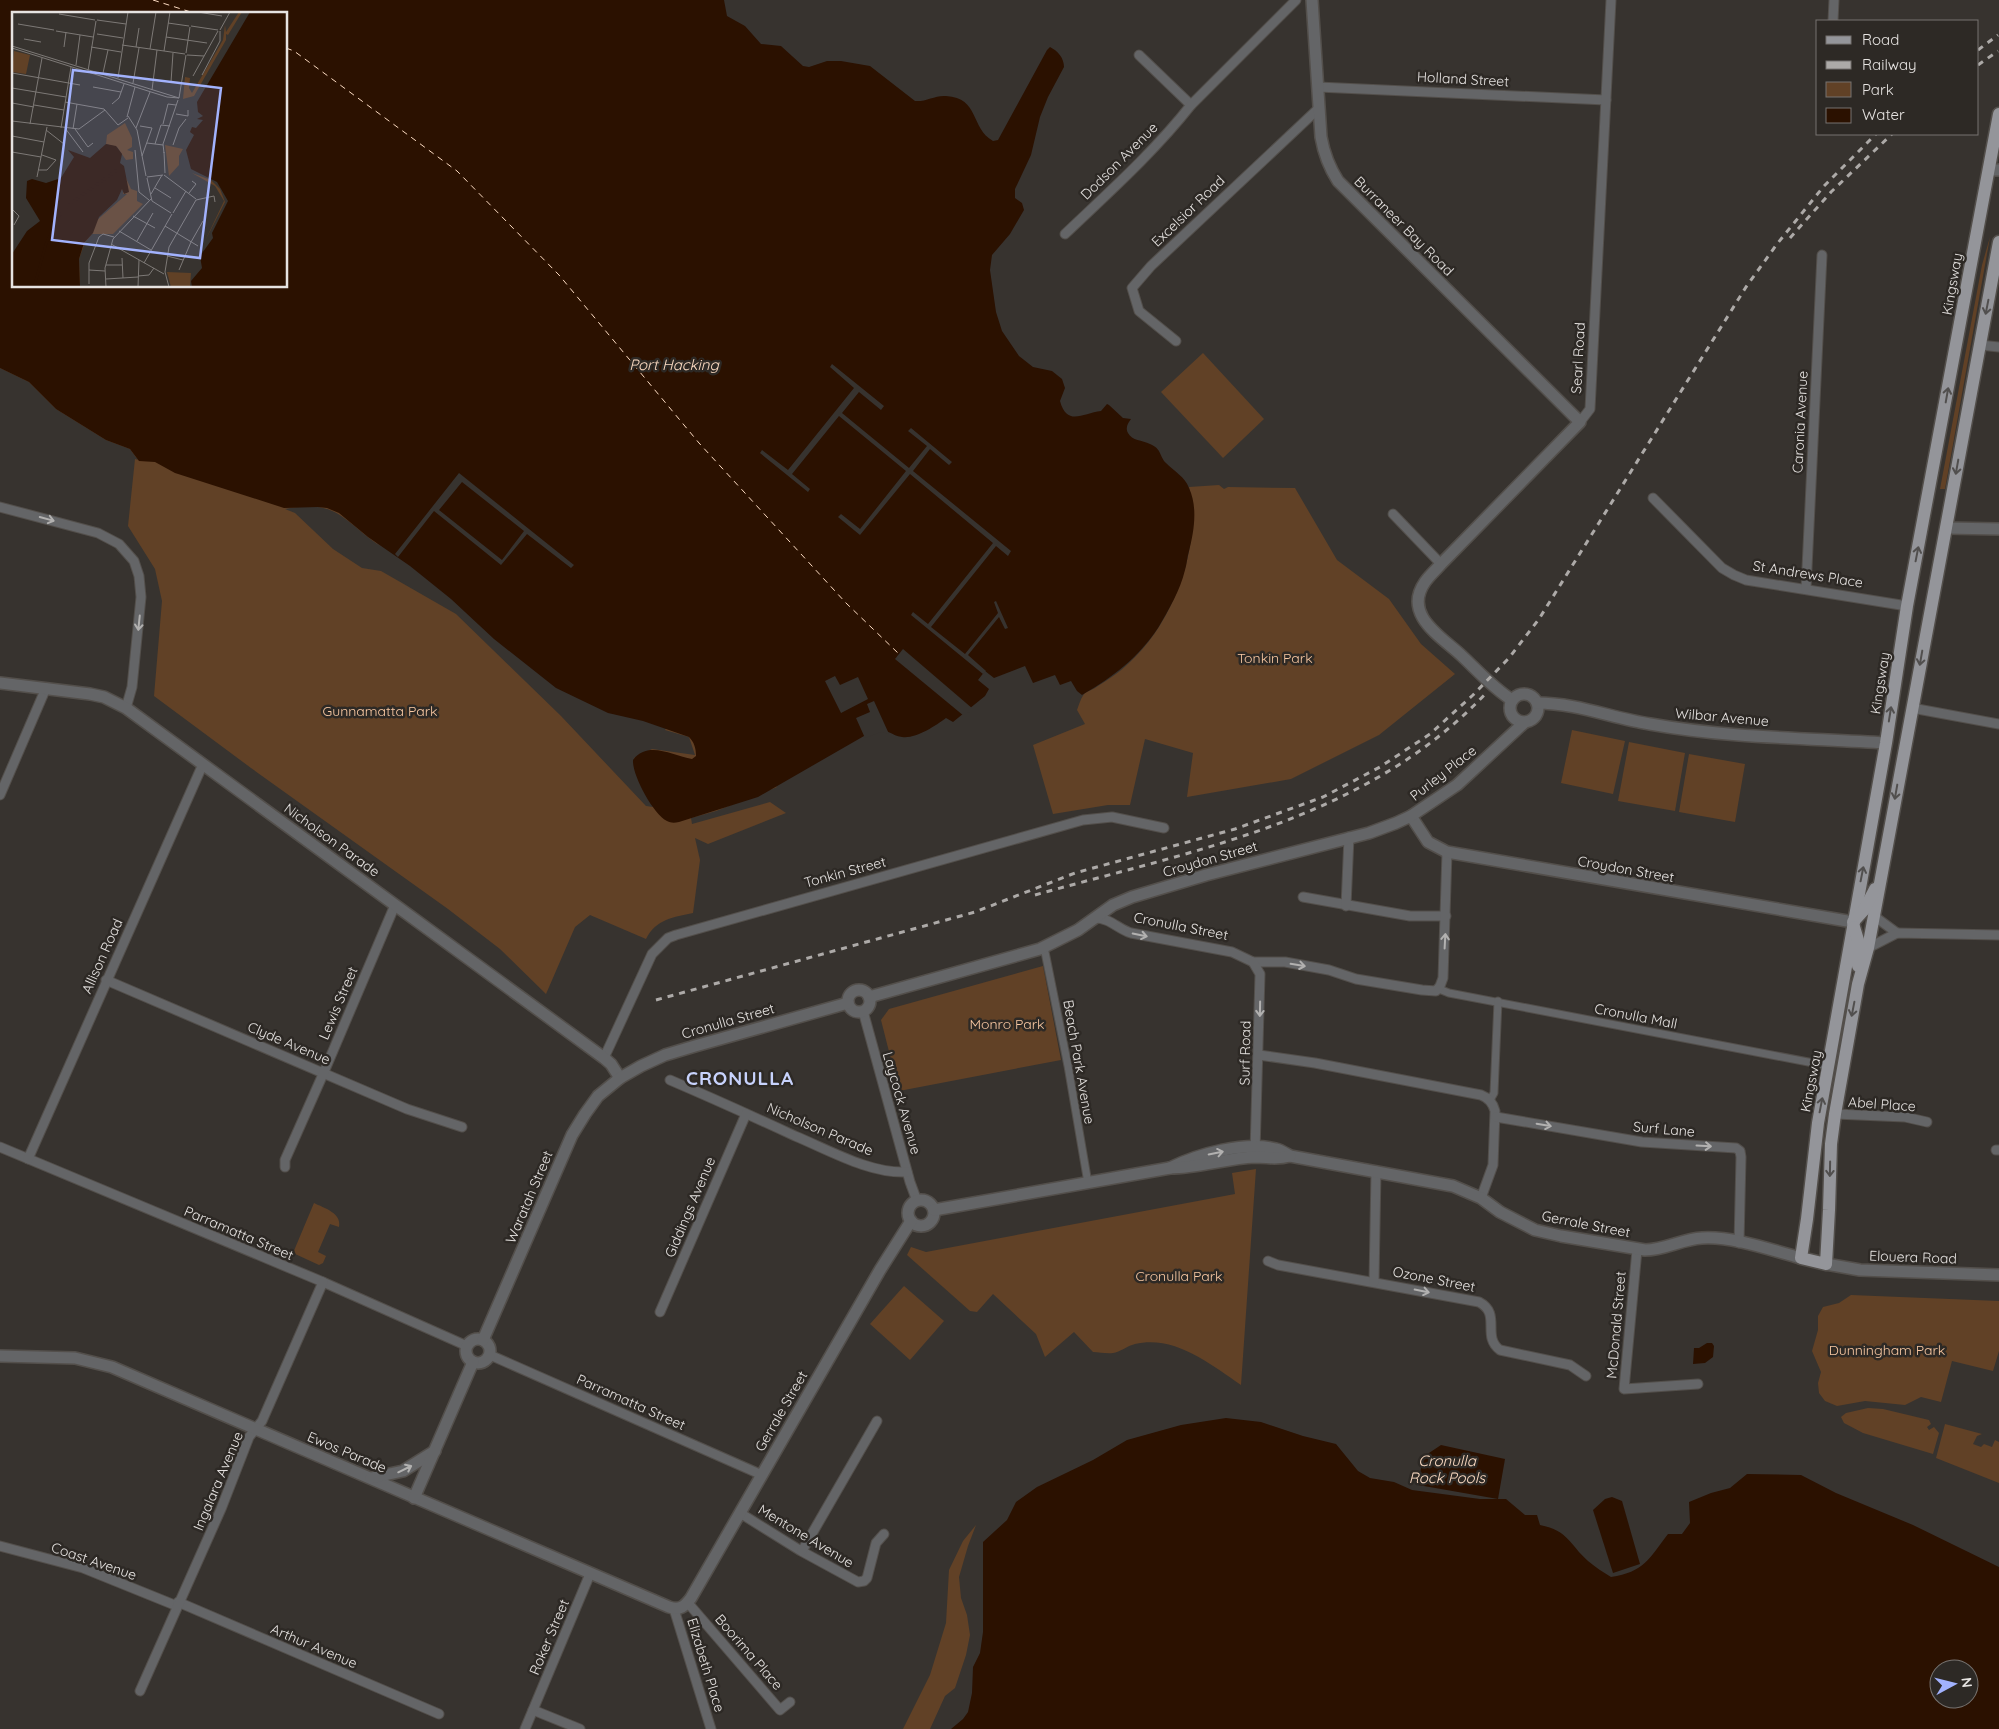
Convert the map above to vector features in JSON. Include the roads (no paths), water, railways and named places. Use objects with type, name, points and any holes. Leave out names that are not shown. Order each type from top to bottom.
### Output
[{"type":"main road","name":"Kingsway","points":[[1801,1258],[1818,1123],[1841,1003],[1852,922],[1886,742],[1907,606],[1994,170],[1999,114]]},
{"type":"main road","name":"Kingsway","points":[[1826,1264],[1831,1144],[1835,1114],[1858,984],[1868,948],[1999,242]]},
{"type":"main road","name":"St Andrews Place","points":[[1907,606],[1930,610]]},
{"type":"main road","name":"Wilbar Avenue","points":[[1886,742],[1906,744]]},
{"type":"main road","points":[[1858,984],[1858,940],[1852,922],[1864,910],[1881,876]]},
{"type":"main road","points":[[1807,1219],[1812,1227],[1821,1227],[1829,1210]]},
{"type":"main road","name":"Gerrale Street","points":[[1801,1258],[1826,1264]]},
{"type":"street","name":"Dodson Avenue","points":[[1065,234],[1171,129],[1191,104],[1296,0]]},
{"type":"street","name":"Burraneer Bay Road","points":[[1312,0],[1319,108],[1324,154],[1329,167],[1338,181],[1580,422]]},
{"type":"street","name":"Searl Road","points":[[1512,700],[1494,687],[1460,654],[1429,628],[1421,614],[1419,601],[1422,588],[1441,564],[1580,422],[1590,409],[1611,0]]},
{"type":"street","points":[[1833,20],[1834,0]]},
{"type":"street","points":[[1139,55],[1191,104]]},
{"type":"street","name":"Holland Street","points":[[1318,87],[1606,100]]},
{"type":"street","name":"Excelsior Road","points":[[1176,341],[1140,311],[1132,288],[1158,260],[1319,108]]},
{"type":"street","name":"Caronia Avenue","points":[[1806,589],[1822,255]]},
{"type":"street","points":[[1980,345],[1999,347]]},
{"type":"street","name":"St Andrews Place","points":[[1653,498],[1722,568],[1734,575],[1746,580],[1907,606]]},
{"type":"street","points":[[0,507],[98,533],[119,544],[134,561],[139,576],[142,597],[132,686],[126,708]]},
{"type":"street","points":[[1393,514],[1441,564]]},
{"type":"street","points":[[1946,528],[1999,529]]},
{"type":"street","name":"Nicholson Parade","points":[[0,683],[104,697],[126,708],[604,1058],[611,1064],[620,1078]]},
{"type":"street","points":[[0,795],[46,688]]},
{"type":"street","points":[[1506,741],[1513,718],[1510,709],[1512,700],[1515,696],[1523,693],[1532,696],[1537,703],[1536,716],[1526,722],[1513,718]]},
{"type":"street","name":"Wilbar Avenue","points":[[1537,703],[1560,704],[1649,724],[1687,729],[1749,735],[1886,742]]},
{"type":"street","points":[[1912,708],[1999,724]]},
{"type":"street","name":"Purley Place","points":[[1396,823],[1411,816],[1457,785],[1526,722]]},
{"type":"street","name":"Allison Road","points":[[28,1159],[203,764]]},
{"type":"street","name":"Croydon Street","points":[[1411,816],[1428,842],[1447,852],[1852,922]]},
{"type":"street","name":"Tonkin Street","points":[[604,1058],[652,954],[668,938],[1084,820],[1112,817],[1164,828]]},
{"type":"street","name":"Croydon Street","points":[[1095,918],[1113,905],[1132,897],[1396,823]]},
{"type":"street","points":[[1346,906],[1349,837]]},
{"type":"street","points":[[1439,988],[1443,978],[1447,852]]},
{"type":"street","points":[[1303,897],[1410,916],[1446,916]]},
{"type":"street","name":"Lewis Street","points":[[285,1167],[285,1160],[395,905]]},
{"type":"street","points":[[1874,916],[1897,932]]},
{"type":"street","points":[[869,997],[1044,947],[1078,930],[1095,918]]},
{"type":"street","name":"Cronulla Street","points":[[1095,918],[1109,920],[1121,929],[1131,933],[1232,952],[1253,962],[1285,962],[1328,970],[1348,978],[1422,990],[1436,991],[1439,988]]},
{"type":"street","points":[[1868,948],[1897,932],[1999,935]]},
{"type":"street","name":"Beach Park Avenue","points":[[1044,947],[1068,1066],[1088,1182]]},
{"type":"street","name":"Surf Road","points":[[1253,962],[1260,974],[1256,1152]]},
{"type":"street","name":"Clyde Avenue","points":[[106,980],[407,1109],[462,1127]]},
{"type":"street","name":"Cronulla Mall","points":[[1439,988],[1449,993],[1829,1066]]},
{"type":"street","points":[[854,991],[864,992],[869,997],[868,1007],[863,1011],[854,1011],[848,1003],[849,996],[854,991]]},
{"type":"street","points":[[1490,1100],[1494,1093],[1498,1001]]},
{"type":"street","name":"Cronulla Street","points":[[620,1078],[665,1055],[848,1003]]},
{"type":"street","name":"Laycock Avenue","points":[[863,1011],[907,1172],[917,1201]]},
{"type":"street","points":[[1259,1055],[1315,1063],[1481,1095],[1490,1100],[1494,1106],[1496,1117],[1493,1165],[1490,1178],[1481,1198]]},
{"type":"street","name":"Waratah Street","points":[[483,1340],[572,1135],[584,1114],[598,1096],[620,1078]]},
{"type":"street","name":"Nicholson Parade","points":[[670,1080],[876,1169],[887,1172],[907,1172]]},
{"type":"street","name":"Giddings Avenue","points":[[660,1312],[746,1114]]},
{"type":"street","name":"Abel Place","points":[[1835,1114],[1905,1117],[1927,1122]]},
{"type":"street","name":"Surf Lane","points":[[1496,1117],[1642,1142],[1736,1148],[1740,1151],[1741,1157],[1739,1242]]},
{"type":"street","name":"Parramatta Street","points":[[0,1147],[323,1282],[467,1346]]},
{"type":"street","name":"Gerrale Street","points":[[934,1210],[1170,1168],[1188,1159],[1200,1156],[1278,1149],[1290,1156],[1453,1186],[1481,1198],[1500,1212],[1535,1230],[1637,1250],[1659,1249],[1701,1238],[1739,1242],[1801,1258]]},
{"type":"street","points":[[1374,1282],[1376,1171]]},
{"type":"street","points":[[917,1201],[928,1202],[934,1210],[934,1218],[926,1226],[917,1226],[911,1221],[909,1209],[917,1201]]},
{"type":"street","name":"Gerrale Street","points":[[688,1603],[880,1270],[911,1221]]},
{"type":"street","name":"McDonald Street","points":[[1637,1250],[1624,1389],[1698,1384]]},
{"type":"street","name":"Ozone Street","points":[[1268,1261],[1278,1265],[1479,1302],[1491,1312],[1492,1339],[1494,1345],[1500,1350],[1570,1365],[1586,1376]]},
{"type":"street","name":"Elouera Road","points":[[1826,1264],[1860,1270],[1999,1275]]},
{"type":"street","name":"Ingalara Avenue","points":[[140,1691],[221,1510],[249,1437],[262,1421],[323,1282]]},
{"type":"street","points":[[472,1340],[483,1340],[489,1345],[490,1356],[481,1363],[473,1362],[466,1354],[467,1346],[472,1340]]},
{"type":"street","name":"Ewos Parade","points":[[0,1356],[75,1358],[99,1362],[674,1609]]},
{"type":"street","name":"Parramatta Street","points":[[490,1356],[762,1475]]},
{"type":"street","points":[[414,1498],[473,1362]]},
{"type":"street","points":[[802,1552],[877,1421]]},
{"type":"street","points":[[372,1478],[403,1470],[435,1451]]},
{"type":"street","name":"Mentone Avenue","points":[[740,1513],[802,1552],[854,1581],[861,1582],[869,1574],[876,1543],[884,1534]]},
{"type":"street","name":"Coast Avenue","points":[[0,1546],[83,1568],[178,1604]]},
{"type":"street","name":"Roker Street","points":[[525,1729],[590,1574]]},
{"type":"street","points":[[674,1609],[681,1608],[688,1603]]},
{"type":"street","name":"Boorima Place","points":[[688,1603],[780,1710],[790,1702]]},
{"type":"street","name":"Arthur Avenue","points":[[178,1604],[439,1714]]},
{"type":"street","name":"Elizabeth Place","points":[[674,1609],[711,1729]]},
{"type":"street","points":[[533,1710],[580,1729]]},
{"type":"water","name":"Port Hacking","points":[[0,0],[724,0],[727,16],[745,26],[761,44],[781,46],[803,66],[809,67],[827,61],[841,61],[870,66],[915,101],[942,96],[957,98],[970,108],[981,129],[993,141],[998,140],[1047,50],[1050,47],[1058,53],[1062,58],[1064,67],[1048,97],[1040,117],[1031,155],[1015,189],[1015,198],[1022,203],[1024,210],[1010,234],[992,255],[990,270],[996,312],[1002,331],[1019,356],[1033,367],[1052,371],[1062,379],[1065,388],[1060,401],[1067,414],[1076,417],[1101,411],[1107,404],[1123,418],[1131,419],[1127,427],[1130,436],[1157,448],[1166,463],[1187,484],[1194,503],[1194,528],[1186,568],[1180,585],[1158,628],[1142,649],[1124,666],[1082,695],[1071,681],[1060,685],[1055,675],[1033,683],[1025,666],[994,678],[985,671],[978,680],[989,689],[985,696],[953,722],[946,718],[925,731],[907,737],[897,736],[886,731],[871,732],[758,797],[679,822],[671,822],[661,817],[644,794],[636,775],[633,760],[639,754],[653,750],[692,759],[696,756],[696,750],[689,737],[643,721],[608,713],[556,688],[494,639],[451,599],[339,513],[327,508],[318,507],[284,508],[175,473],[155,462],[139,461],[130,449],[106,440],[56,409],[29,382],[0,368]]},
{"type":"water","points":[[1707,1343],[1712,1343],[1714,1346],[1713,1357],[1705,1363],[1693,1364],[1694,1348],[1699,1348]]},
{"type":"water","points":[[1226,1418],[1261,1422],[1303,1436],[1336,1444],[1358,1471],[1370,1478],[1394,1482],[1412,1490],[1480,1499],[1506,1499],[1525,1515],[1537,1515],[1540,1525],[1563,1535],[1588,1561],[1611,1577],[1639,1568],[1668,1534],[1682,1534],[1690,1523],[1689,1502],[1730,1488],[1747,1474],[1801,1475],[1836,1493],[1913,1525],[1999,1567],[1999,1729],[951,1729],[968,1712],[972,1693],[973,1667],[980,1653],[983,1632],[983,1542],[1007,1520],[1016,1502],[1037,1487],[1093,1460],[1127,1440],[1181,1425]]},
{"type":"water","name":"Cronulla Rock Pools","points":[[1441,1445],[1505,1459],[1498,1499],[1418,1485],[1423,1457]]},
{"type":"water","points":[[1612,1497],[1622,1501],[1640,1564],[1613,1573],[1593,1510],[1605,1499]]},
{"type":"railway","points":[[1979,49],[1998,35]]},
{"type":"railway","points":[[1979,64],[1998,51]]},
{"type":"railway","points":[[656,1000],[975,912],[1075,873],[1235,829],[1323,797],[1380,767],[1430,734],[1473,695],[1509,658],[1539,619],[1746,287],[1777,244],[1824,186],[1875,135]]},
{"type":"railway","points":[[1790,238],[1831,192],[1891,135]]},
{"type":"railway","points":[[1035,895],[1217,844],[1277,824],[1335,800],[1390,771],[1441,735],[1488,691]]},
{"type":"district","name":"CRONULLA","points":[[740,1078]]},
{"type":"park label","name":"Tonkin Park","points":[[1275,658]]},
{"type":"park label","name":"Gunnamatta Park","points":[[380,711]]},
{"type":"park label","name":"Monro Park","points":[[1007,1024]]},
{"type":"park label","name":"Cronulla Park","points":[[1179,1276]]},
{"type":"park label","name":"Dunningham Park","points":[[1887,1350]]}]
